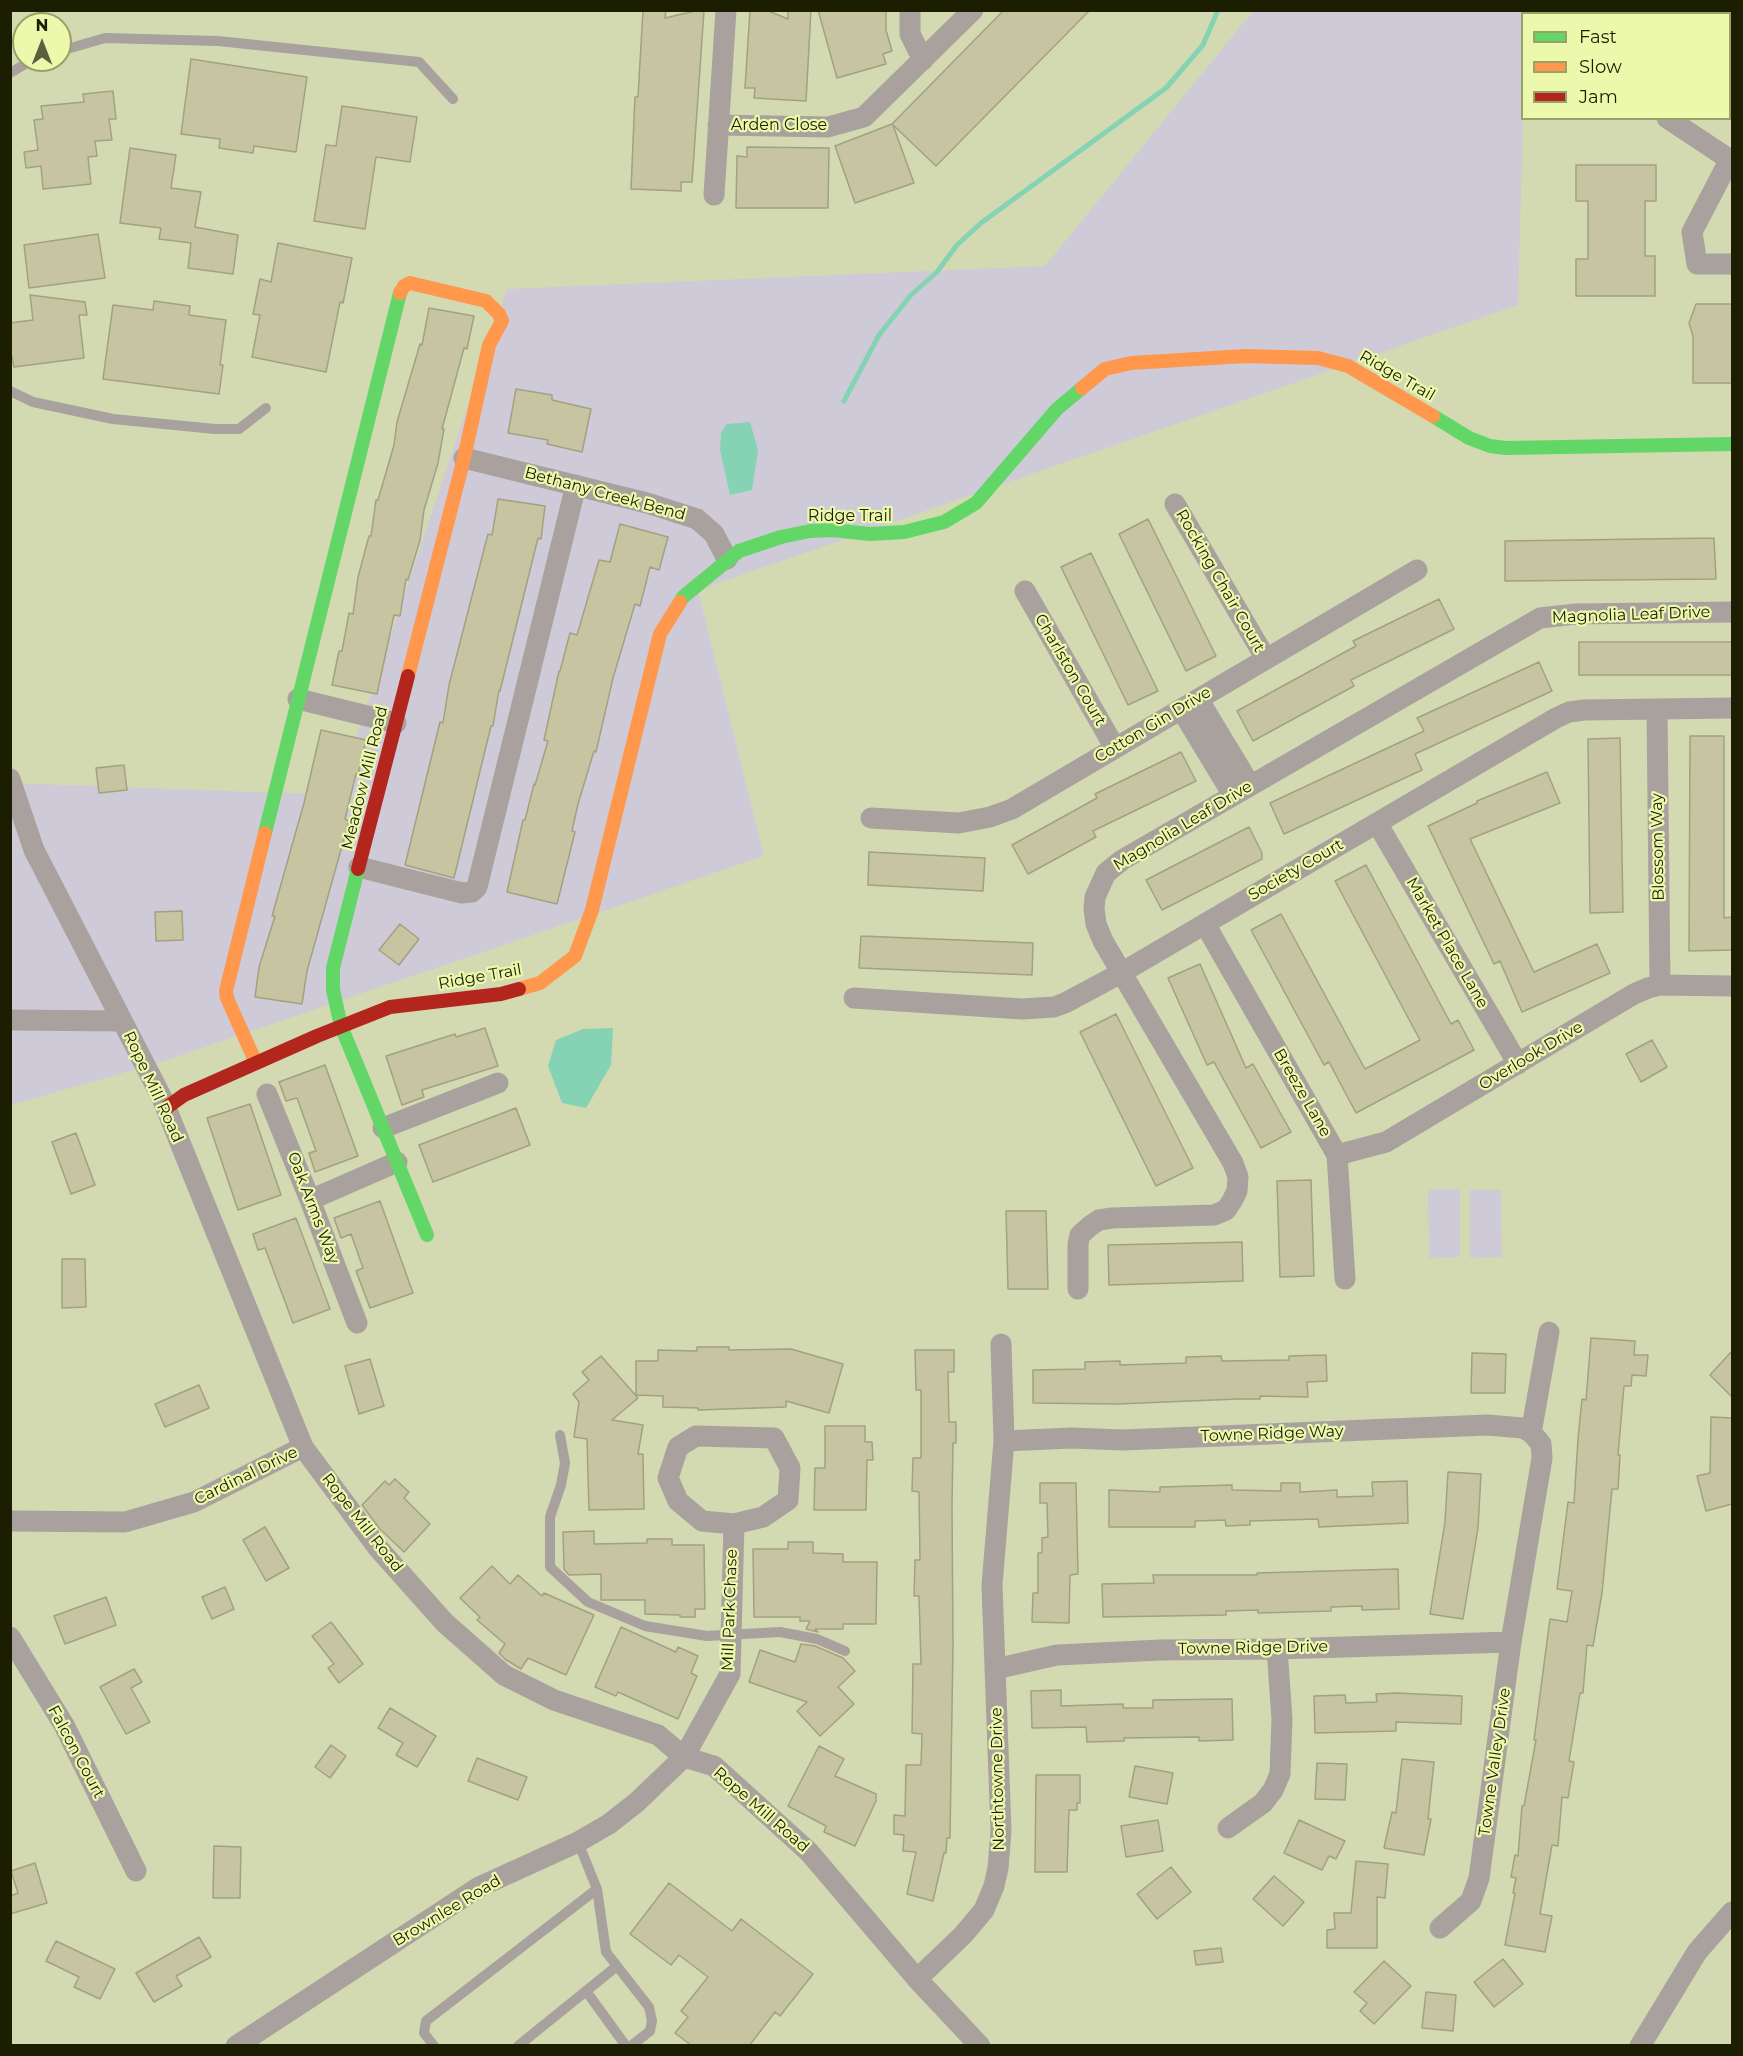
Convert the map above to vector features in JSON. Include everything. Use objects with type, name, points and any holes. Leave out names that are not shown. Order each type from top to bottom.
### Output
[{"type":"street","points":[[714,195],[726,10]]},
{"type":"street","points":[[910,10],[910,34],[923,60]]},
{"type":"street","name":"Arden Close","points":[[718,125],[828,126],[864,117],[974,10]]},
{"type":"street","points":[[1670,120],[1731,160],[1692,232],[1696,264],[1732,264]]},
{"type":"street","name":"Meadow Mill Road","points":[[298,699],[400,293],[404,286],[410,283],[486,301],[499,314],[502,321],[489,345],[464,458],[333,968],[333,990],[341,1026],[427,1235]]},
{"type":"street","name":"Ridge Trail","points":[[166,1108],[184,1095],[390,1007],[501,994],[540,983],[574,956],[592,910],[660,634],[683,597],[727,559],[740,551],[781,537],[810,531],[832,530],[870,534],[904,532],[944,522],[976,503],[1057,409],[1086,383],[1106,369],[1131,363],[1190,358],[1246,356],[1318,358],[1348,366],[1374,379],[1469,438],[1498,447],[1732,444]]},
{"type":"street","name":"Bethany Creek Bend","points":[[464,458],[647,503],[697,519],[714,534],[727,559]]},
{"type":"street","points":[[359,867],[462,893],[472,892],[477,887],[576,485]]},
{"type":"street","name":"Rocking Chair Court","points":[[1175,504],[1266,659]]},
{"type":"street","name":"Cotton Gin Drive","points":[[871,819],[959,823],[990,817],[1012,808],[1418,570]]},
{"type":"street","name":"Charlston Court","points":[[1024,591],[1114,748]]},
{"type":"street","name":"Magnolia Leaf Drive","points":[[1078,1289],[1080,1235],[1099,1220],[1214,1215],[1226,1210],[1237,1191],[1238,1177],[1233,1163],[1103,941],[1096,924],[1094,909],[1095,897],[1106,873],[1122,860],[1241,790],[1540,618],[1576,614],[1732,612]]},
{"type":"street","points":[[256,1063],[226,991],[298,699],[396,723]]},
{"type":"street","points":[[1190,704],[1241,790]]},
{"type":"street","name":"Society Court","points":[[854,998],[1038,1009],[1065,1003],[1121,973],[1569,712],[1732,708]]},
{"type":"street","name":"Blossom Way","points":[[1657,709],[1660,985]]},
{"type":"street","name":"Rope Mill Road","points":[[11,783],[34,850],[166,1108],[303,1447],[378,1548],[445,1623],[504,1675],[554,1700],[658,1735],[684,1757],[714,1766],[809,1852],[917,1979],[980,2046]]},
{"type":"street","name":"Market Place Lane","points":[[1377,823],[1518,1064]]},
{"type":"street","name":"Breeze Lane","points":[[1205,924],[1336,1155],[1345,1279]]},
{"type":"street","name":"Overlook Drive","points":[[1336,1155],[1386,1142],[1634,994],[1660,985],[1732,986]]},
{"type":"street","points":[[10,1020],[122,1021]]},
{"type":"street","points":[[383,1128],[498,1083]]},
{"type":"street","name":"Oak Arms Way","points":[[267,1094],[357,1323]]},
{"type":"street","points":[[310,1200],[397,1162]]},
{"type":"street","points":[[1531,1433],[1549,1332]]},
{"type":"street","points":[[1001,1344],[1004,1441]]},
{"type":"street","name":"Towne Ridge Way","points":[[1004,1441],[1072,1438],[1123,1440],[1487,1425],[1523,1428],[1531,1433]]},
{"type":"street","name":"Towne Valley Drive","points":[[1440,1928],[1471,1901],[1479,1878],[1511,1642],[1542,1458],[1541,1444],[1531,1433]]},
{"type":"street","points":[[696,1436],[774,1438],[790,1468],[788,1500],[763,1517],[734,1524],[702,1521],[678,1501],[668,1478],[678,1448],[696,1436]]},
{"type":"street","name":"Northtowne Drive","points":[[917,1979],[963,1935],[984,1910],[994,1886],[998,1868],[1001,1831],[992,1585],[1004,1441]]},
{"type":"street","name":"Cardinal Drive","points":[[10,1521],[125,1522],[194,1502],[303,1447]]},
{"type":"street","name":"Mill Park Chase","points":[[684,1757],[730,1674],[734,1524]]},
{"type":"street","name":"Falcon Court","points":[[10,1637],[64,1725],[136,1871]]},
{"type":"street","name":"Towne Ridge Drive","points":[[996,1669],[1057,1654],[1511,1642]]},
{"type":"street","points":[[1228,1828],[1263,1803],[1273,1790],[1280,1774],[1282,1719],[1277,1649]]},
{"type":"street","name":"Brownlee Road","points":[[236,2046],[479,1887],[578,1842],[609,1824],[637,1802],[684,1757]]},
{"type":"street","points":[[1640,2046],[1696,1952],[1732,1912]]},
{"type":"lane","points":[[72,48],[105,38],[218,41],[419,62],[453,99]]},
{"type":"lane","points":[[10,391],[33,402],[113,419],[215,429],[239,429],[266,408]]},
{"type":"lane","points":[[560,1435],[566,1463],[550,1517],[550,1567],[588,1602],[645,1626],[707,1636],[780,1632],[817,1639],[845,1651]]},
{"type":"lane","points":[[578,1842],[597,1889],[606,1952],[649,2007],[652,2021],[650,2031],[631,2046]]},
{"type":"lane","points":[[434,2046],[424,2033],[426,2021],[597,1889]]},
{"type":"lane","points":[[518,2046],[617,1966]]},
{"type":"lane","points":[[586,1991],[626,2046]]},
{"type":"shaded area","points":[[1253,11],[1534,11],[1521,12],[1521,120],[1523,120],[1518,305],[698,590],[764,856],[155,1064],[11,1105],[11,783],[337,795],[507,289],[1045,266]]},
{"type":"shaded area","points":[[750,422],[758,450],[752,490],[730,495],[720,450],[721,433],[727,424]]},
{"type":"shaded area","points":[[613,1028],[611,1065],[586,1108],[562,1103],[548,1066],[556,1040],[583,1029]]},
{"type":"shaded area","points":[[1460,1189],[1460,1257],[1429,1258],[1428,1190]]},
{"type":"shaded area","points":[[1470,1190],[1501,1190],[1502,1257],[1470,1258]]},
{"type":"building","points":[[643,10],[666,10],[665,18],[704,11],[692,182],[681,182],[681,191],[631,189],[635,97],[638,97]]},
{"type":"building","points":[[750,10],[766,10],[788,19],[788,10],[811,10],[806,101],[754,98],[755,88],[745,88]]},
{"type":"building","points":[[818,10],[886,10],[886,30],[892,51],[883,54],[886,64],[837,78]]},
{"type":"building","points":[[1004,10],[1090,10],[936,166],[893,125],[914,183],[855,203],[835,146],[892,124]]},
{"type":"building","points":[[191,59],[307,77],[296,152],[254,146],[253,153],[219,148],[220,139],[181,134]]},
{"type":"building","points":[[113,91],[116,119],[109,119],[112,140],[95,141],[97,156],[88,157],[91,184],[43,189],[41,166],[26,168],[24,152],[38,150],[34,120],[43,119],[41,106],[84,102],[83,94]]},
{"type":"building","points":[[342,106],[417,117],[410,162],[376,157],[365,229],[314,221],[326,145],[336,146]]},
{"type":"building","points":[[747,147],[829,148],[828,208],[736,208],[737,156],[747,157]]},
{"type":"building","points":[[130,148],[176,155],[171,188],[201,192],[195,227],[238,235],[233,274],[188,268],[191,243],[159,239],[161,228],[120,223]]},
{"type":"building","points":[[1576,165],[1656,165],[1656,201],[1645,201],[1645,256],[1655,256],[1655,296],[1576,296],[1576,259],[1588,259],[1588,201],[1576,201]]},
{"type":"building","points":[[98,234],[105,278],[29,288],[24,245]]},
{"type":"building","points":[[278,243],[352,258],[343,303],[340,302],[326,372],[252,357],[260,315],[253,314],[260,279],[271,282]]},
{"type":"building","points":[[30,295],[85,302],[87,315],[79,315],[84,358],[14,367],[12,357],[10,357],[10,323],[33,320]]},
{"type":"building","points":[[154,301],[190,306],[189,315],[226,320],[219,394],[103,379],[113,305],[153,310]]},
{"type":"building","points":[[1696,304],[1732,304],[1732,383],[1693,383],[1693,336],[1689,323]]},
{"type":"building","points":[[429,308],[474,316],[467,349],[464,348],[442,429],[444,429],[438,463],[424,510],[420,540],[408,580],[406,579],[400,616],[394,615],[377,694],[332,685],[339,651],[342,651],[349,613],[353,614],[358,577],[369,536],[371,536],[376,500],[378,500],[394,445],[397,422],[420,344],[422,345]]},
{"type":"building","points":[[516,389],[552,395],[552,400],[591,409],[582,452],[547,444],[548,440],[508,433]]},
{"type":"building","points":[[498,499],[545,506],[541,539],[538,538],[454,878],[405,865],[440,722],[443,723],[449,685],[488,534],[492,535]]},
{"type":"building","points":[[1148,519],[1216,656],[1186,671],[1119,534]]},
{"type":"building","points":[[620,524],[668,537],[659,570],[650,567],[640,606],[635,604],[613,678],[596,752],[594,751],[578,804],[572,831],[575,832],[557,904],[507,892],[523,820],[525,820],[548,741],[544,740],[570,633],[577,635],[599,560],[610,562]]},
{"type":"building","points":[[1714,538],[1716,579],[1505,581],[1505,541]]},
{"type":"building","points":[[1091,553],[1158,691],[1128,705],[1061,567]]},
{"type":"building","points":[[1439,599],[1454,629],[1351,680],[1354,686],[1253,741],[1237,711],[1356,646],[1353,641]]},
{"type":"building","points":[[1579,642],[1732,642],[1732,675],[1579,675]]},
{"type":"building","points":[[1539,662],[1552,691],[1415,754],[1422,770],[1284,834],[1270,803],[1424,731],[1417,718]]},
{"type":"building","points":[[321,730],[366,740],[345,819],[349,821],[307,971],[302,1004],[255,997],[259,967],[275,916],[272,916],[304,803]]},
{"type":"building","points":[[1690,736],[1724,736],[1724,918],[1732,917],[1732,950],[1689,951]]},
{"type":"building","points":[[1620,738],[1623,912],[1590,913],[1588,739]]},
{"type":"building","points":[[1181,752],[1196,781],[1093,831],[1096,837],[1028,874],[1012,845],[1097,798],[1095,794]]},
{"type":"building","points":[[124,765],[127,790],[99,793],[96,768]]},
{"type":"building","points":[[1547,772],[1560,803],[1470,839],[1534,972],[1597,944],[1610,973],[1522,1012],[1500,961],[1494,964],[1428,826],[1477,801]]},
{"type":"building","points":[[1249,827],[1262,853],[1262,859],[1162,910],[1146,880]]},
{"type":"building","points":[[869,852],[985,858],[983,891],[868,885]]},
{"type":"building","points":[[1366,865],[1451,1024],[1458,1020],[1474,1050],[1356,1113],[1329,1062],[1324,1065],[1251,930],[1281,914],[1365,1069],[1420,1040],[1335,881]]},
{"type":"building","points":[[182,911],[183,940],[156,941],[155,912]]},
{"type":"building","points":[[400,924],[419,939],[399,965],[379,950]]},
{"type":"building","points":[[861,936],[1033,943],[1032,975],[859,968]]},
{"type":"building","points":[[1200,964],[1246,1068],[1253,1064],[1291,1132],[1261,1148],[1214,1062],[1207,1065],[1168,978]]},
{"type":"building","points":[[1116,1014],[1193,1168],[1156,1186],[1080,1032]]},
{"type":"building","points":[[485,1028],[498,1066],[422,1090],[424,1097],[402,1105],[386,1056],[455,1034],[456,1037]]},
{"type":"building","points":[[1652,1040],[1667,1067],[1641,1082],[1626,1054]]},
{"type":"building","points":[[325,1065],[358,1156],[315,1172],[309,1153],[316,1151],[297,1098],[286,1101],[279,1082]]},
{"type":"building","points":[[250,1104],[281,1195],[238,1210],[207,1118]]},
{"type":"building","points":[[516,1108],[530,1145],[433,1182],[419,1145]]},
{"type":"building","points":[[76,1133],[95,1185],[71,1194],[52,1142]]},
{"type":"building","points":[[1311,1180],[1314,1276],[1280,1277],[1277,1181]]},
{"type":"building","points":[[380,1201],[413,1293],[370,1308],[356,1271],[363,1268],[351,1234],[341,1238],[334,1218]]},
{"type":"building","points":[[1006,1211],[1046,1211],[1048,1289],[1008,1289]]},
{"type":"building","points":[[296,1218],[330,1309],[293,1323],[265,1248],[258,1250],[253,1234]]},
{"type":"building","points":[[1242,1242],[1243,1281],[1109,1285],[1108,1245]]},
{"type":"building","points":[[62,1259],[85,1259],[86,1307],[62,1308]]},
{"type":"building","points":[[1591,1338],[1635,1341],[1634,1355],[1648,1355],[1646,1376],[1632,1375],[1631,1386],[1624,1386],[1618,1455],[1620,1455],[1618,1489],[1612,1489],[1602,1593],[1593,1646],[1587,1645],[1583,1693],[1580,1693],[1569,1761],[1574,1762],[1568,1798],[1562,1797],[1558,1846],[1552,1845],[1540,1914],[1552,1916],[1545,1952],[1505,1945],[1515,1893],[1513,1893],[1516,1878],[1511,1877],[1515,1855],[1518,1856],[1522,1806],[1524,1806],[1536,1740],[1534,1740],[1550,1619],[1567,1622],[1572,1591],[1557,1589],[1568,1502],[1574,1503],[1582,1399],[1586,1400]]},
{"type":"building","points":[[697,1347],[729,1347],[729,1350],[791,1349],[843,1364],[829,1413],[786,1401],[786,1407],[698,1410],[698,1408],[663,1407],[663,1396],[636,1395],[636,1361],[658,1361],[658,1350],[697,1351]]},
{"type":"building","points":[[915,1350],[954,1350],[954,1372],[948,1372],[949,1422],[956,1422],[956,1443],[953,1443],[952,1506],[953,1645],[950,1838],[947,1838],[946,1853],[944,1853],[933,1901],[907,1894],[916,1852],[903,1851],[904,1835],[894,1834],[894,1815],[905,1816],[906,1765],[921,1765],[922,1734],[912,1733],[913,1664],[921,1664],[919,1596],[914,1596],[915,1560],[920,1560],[919,1492],[912,1491],[913,1458],[921,1458],[921,1390],[916,1390]]},
{"type":"building","points":[[1732,1351],[1732,1397],[1710,1375]]},
{"type":"building","points":[[1472,1353],[1506,1354],[1505,1393],[1471,1393]]},
{"type":"building","points":[[1326,1355],[1327,1381],[1307,1382],[1308,1397],[1260,1396],[1260,1399],[1117,1404],[1033,1403],[1033,1370],[1085,1369],[1085,1362],[1120,1361],[1120,1365],[1186,1363],[1186,1357],[1221,1356],[1222,1361],[1289,1360],[1289,1356]]},
{"type":"building","points":[[601,1356],[638,1398],[612,1420],[643,1425],[638,1454],[643,1454],[644,1509],[589,1510],[587,1439],[574,1437],[579,1402],[573,1394],[589,1380],[582,1372]]},
{"type":"building","points":[[370,1359],[384,1406],[359,1414],[345,1366]]},
{"type":"building","points":[[199,1385],[209,1408],[165,1427],[155,1404]]},
{"type":"building","points":[[1711,1417],[1732,1418],[1732,1504],[1706,1511],[1697,1476],[1710,1473]]},
{"type":"building","points":[[825,1426],[865,1426],[865,1442],[872,1442],[873,1460],[867,1460],[866,1510],[814,1510],[815,1468],[825,1468]]},
{"type":"building","points":[[1448,1472],[1481,1474],[1478,1528],[1463,1619],[1430,1614],[1445,1522]]},
{"type":"building","points":[[395,1479],[409,1492],[404,1498],[430,1524],[404,1552],[379,1528],[362,1505],[385,1481],[389,1485]]},
{"type":"building","points":[[1407,1481],[1408,1523],[1319,1527],[1318,1519],[1250,1521],[1250,1525],[1226,1526],[1225,1520],[1195,1521],[1195,1527],[1109,1527],[1109,1490],[1160,1492],[1160,1487],[1232,1485],[1232,1490],[1281,1491],[1281,1483],[1300,1483],[1300,1492],[1337,1490],[1337,1497],[1373,1496],[1372,1482]]},
{"type":"building","points":[[1040,1483],[1076,1483],[1078,1574],[1070,1575],[1069,1623],[1032,1622],[1033,1593],[1038,1593],[1038,1553],[1042,1553],[1042,1538],[1048,1537],[1047,1503],[1040,1503]]},
{"type":"building","points":[[265,1527],[289,1568],[266,1581],[243,1540]]},
{"type":"building","points":[[594,1531],[594,1544],[647,1543],[647,1539],[672,1539],[672,1545],[704,1545],[705,1609],[695,1609],[695,1617],[645,1614],[645,1600],[601,1600],[601,1574],[569,1575],[564,1569],[563,1532]]},
{"type":"building","points":[[788,1542],[813,1542],[813,1553],[843,1554],[843,1562],[877,1562],[876,1624],[843,1624],[843,1629],[815,1629],[818,1632],[806,1629],[810,1621],[800,1621],[800,1617],[754,1617],[753,1549],[788,1549]]},
{"type":"building","points":[[492,1566],[510,1584],[518,1575],[542,1596],[544,1593],[594,1615],[566,1675],[528,1658],[521,1669],[505,1659],[499,1653],[505,1644],[477,1620],[480,1617],[460,1598]]},
{"type":"building","points":[[1398,1569],[1399,1609],[1362,1610],[1362,1606],[1331,1607],[1331,1611],[1258,1613],[1258,1610],[1226,1611],[1226,1615],[1103,1617],[1102,1584],[1154,1583],[1153,1575],[1257,1575],[1257,1573]]},
{"type":"building","points":[[225,1587],[234,1609],[212,1619],[202,1597]]},
{"type":"building","points":[[106,1597],[116,1625],[65,1644],[54,1616]]},
{"type":"building","points":[[331,1622],[363,1664],[339,1683],[328,1668],[334,1664],[312,1636]]},
{"type":"building","points":[[621,1627],[676,1652],[678,1647],[698,1656],[691,1673],[697,1676],[678,1719],[618,1692],[616,1696],[595,1687]]},
{"type":"building","points":[[801,1644],[815,1646],[843,1658],[855,1671],[838,1687],[854,1704],[820,1736],[797,1711],[807,1702],[749,1682],[760,1650],[795,1662]]},
{"type":"building","points":[[134,1669],[142,1682],[131,1688],[150,1722],[126,1734],[100,1687]]},
{"type":"building","points":[[1061,1690],[1061,1706],[1123,1704],[1123,1708],[1153,1708],[1153,1700],[1232,1699],[1233,1740],[1199,1741],[1199,1737],[1124,1738],[1124,1741],[1087,1742],[1086,1727],[1032,1728],[1031,1691]]},
{"type":"building","points":[[1376,1694],[1462,1696],[1461,1724],[1396,1722],[1396,1731],[1315,1733],[1314,1696],[1345,1695],[1346,1703],[1377,1702]]},
{"type":"building","points":[[390,1708],[436,1736],[417,1767],[396,1755],[403,1743],[378,1728]]},
{"type":"building","points":[[331,1745],[346,1756],[330,1778],[315,1767]]},
{"type":"building","points":[[819,1746],[844,1759],[835,1776],[876,1794],[876,1801],[855,1846],[824,1832],[826,1826],[788,1806]]},
{"type":"building","points":[[477,1758],[527,1777],[518,1800],[468,1781]]},
{"type":"building","points":[[1402,1759],[1434,1762],[1428,1819],[1431,1819],[1424,1855],[1384,1848],[1392,1812],[1396,1813]]},
{"type":"building","points":[[1317,1763],[1347,1764],[1345,1800],[1315,1799]]},
{"type":"building","points":[[1135,1766],[1173,1773],[1167,1804],[1129,1797]]},
{"type":"building","points":[[1036,1775],[1080,1775],[1080,1803],[1077,1803],[1077,1810],[1069,1810],[1067,1872],[1035,1872]]},
{"type":"building","points":[[1158,1820],[1163,1851],[1126,1857],[1121,1826]]},
{"type":"building","points":[[1299,1820],[1345,1841],[1336,1859],[1329,1856],[1322,1870],[1284,1853]]},
{"type":"building","points":[[214,1846],[241,1847],[240,1898],[213,1898]]},
{"type":"building","points":[[1356,1861],[1388,1864],[1385,1898],[1377,1897],[1377,1948],[1327,1948],[1327,1930],[1335,1929],[1334,1913],[1351,1913]]},
{"type":"building","points":[[35,1863],[47,1903],[10,1914],[10,1896],[18,1893],[11,1871]]},
{"type":"building","points":[[1171,1867],[1191,1892],[1157,1919],[1137,1894]]},
{"type":"building","points":[[1274,1876],[1304,1902],[1283,1926],[1253,1899]]},
{"type":"building","points":[[669,1883],[732,1931],[741,1919],[813,1974],[780,2016],[775,2012],[749,2046],[692,2046],[675,2033],[688,2017],[681,2011],[708,1977],[679,1955],[671,1965],[630,1934]]},
{"type":"building","points":[[199,1937],[211,1957],[176,1976],[182,1986],[154,2002],[136,1973]]},
{"type":"building","points":[[56,1941],[115,1969],[100,1999],[74,1987],[79,1977],[46,1961]]},
{"type":"building","points":[[1221,1948],[1223,1962],[1196,1965],[1194,1951]]},
{"type":"building","points":[[1503,1959],[1523,1984],[1494,2007],[1474,1982]]},
{"type":"building","points":[[1384,1961],[1411,1986],[1374,2024],[1360,2011],[1367,2003],[1354,1992]]},
{"type":"building","points":[[1426,1992],[1456,1995],[1453,2031],[1422,2028]]},
{"type":"waterway","points":[[844,401],[879,335],[911,295],[937,272],[957,245],[981,223],[1166,88],[1203,45],[1218,10]]},
{"type":"traffic: fast","points":[[265,833],[400,293]]},
{"type":"traffic: fast","points":[[680,602],[683,597],[739,551],[781,537],[810,531],[832,530],[870,534],[904,532],[944,522],[976,503],[1057,409],[1082,388]]},
{"type":"traffic: fast","points":[[1433,416],[1469,438],[1490,446],[1506,448],[1732,444]]},
{"type":"traffic: fast","points":[[358,869],[333,968],[333,990],[341,1026],[427,1235]]},
{"type":"traffic: slow","points":[[400,293],[404,286],[410,283],[486,301],[499,314],[502,321],[489,345],[464,458],[408,676]]},
{"type":"traffic: slow","points":[[1082,388],[1105,369],[1131,363],[1246,356],[1318,358],[1348,366],[1433,416]]},
{"type":"traffic: slow","points":[[519,989],[540,983],[575,956],[592,910],[660,634],[680,602]]},
{"type":"traffic: slow","points":[[256,1063],[226,991],[265,833]]},
{"type":"traffic: jam","points":[[358,869],[408,676]]},
{"type":"traffic: jam","points":[[166,1108],[184,1095],[317,1036],[390,1007],[501,994],[519,989]]}]
